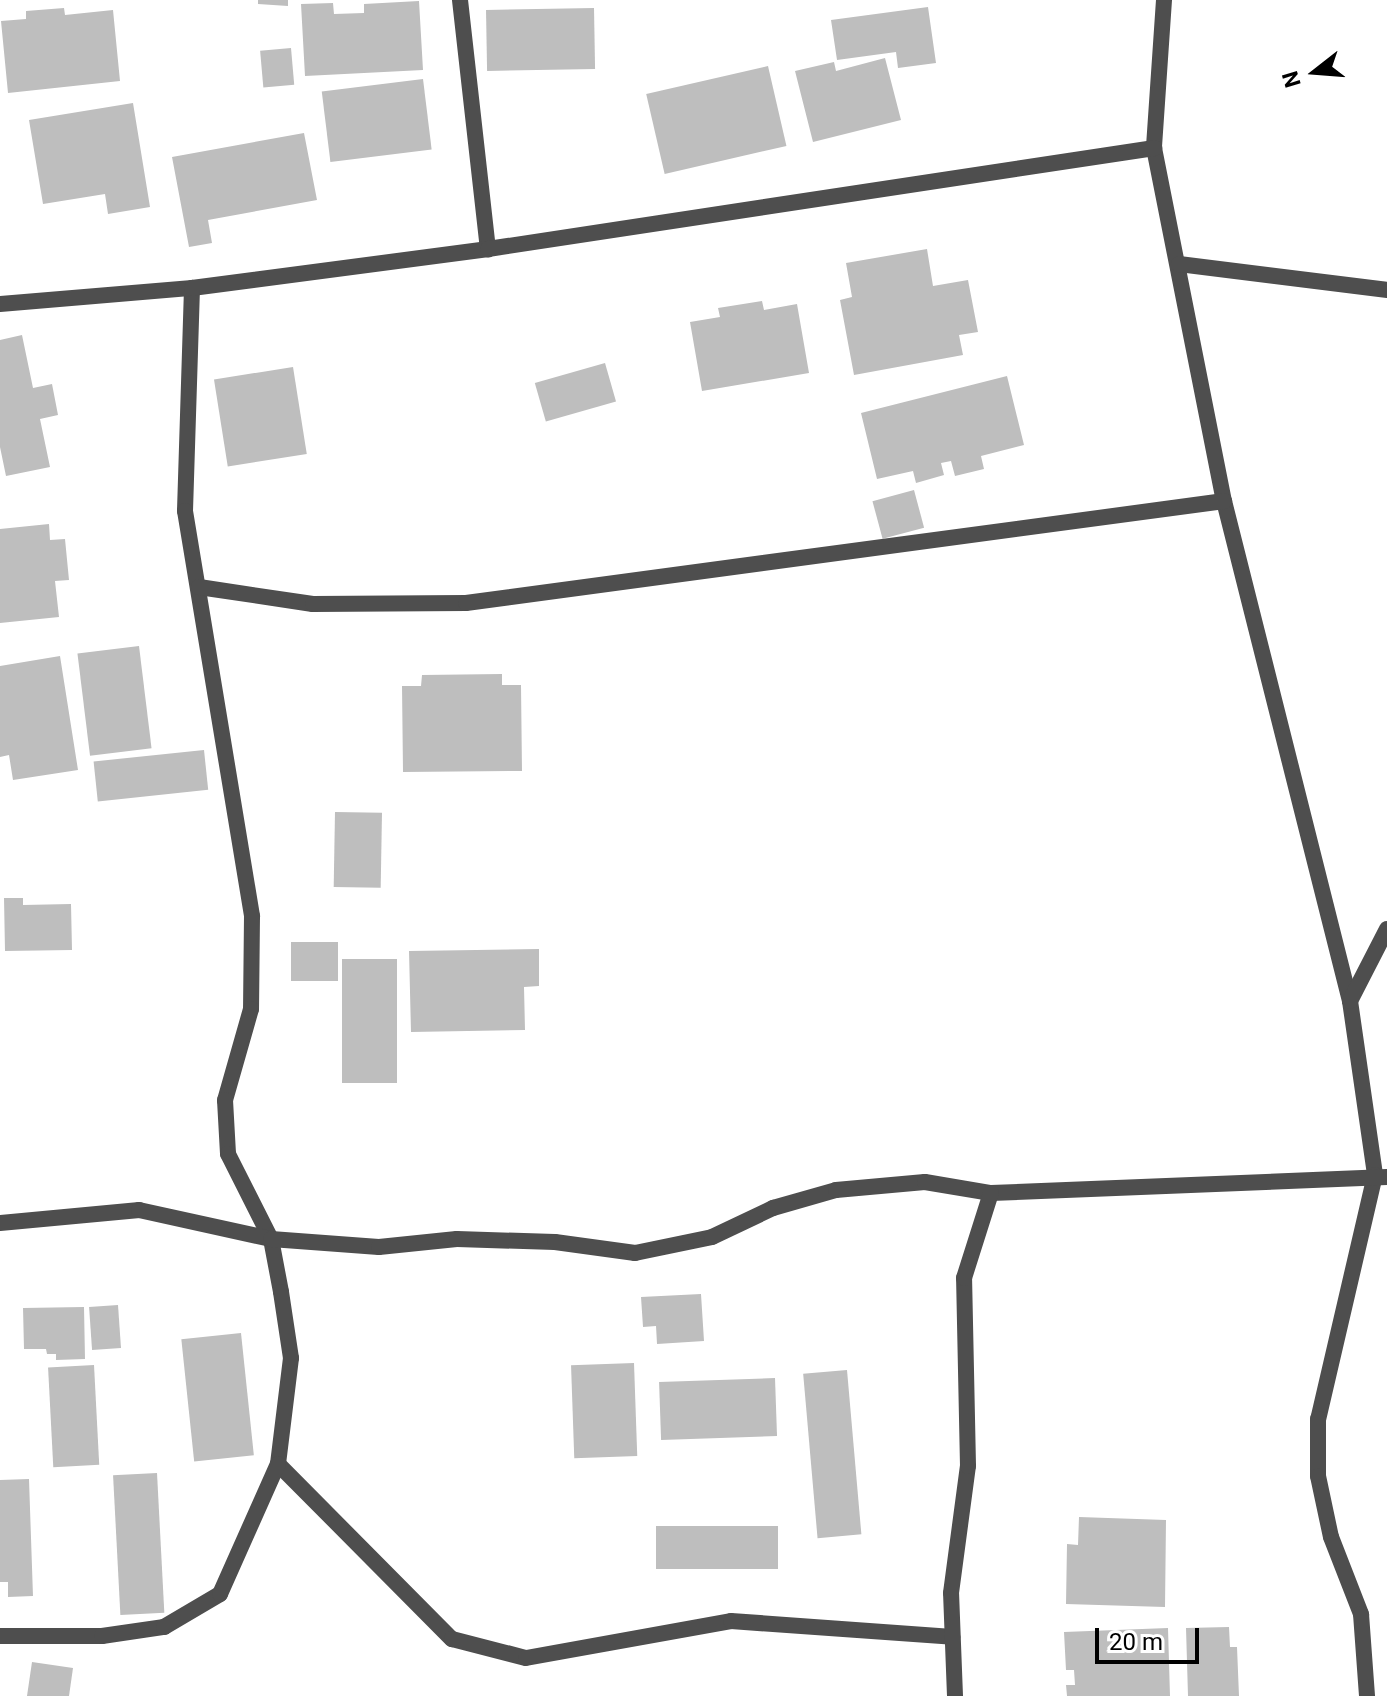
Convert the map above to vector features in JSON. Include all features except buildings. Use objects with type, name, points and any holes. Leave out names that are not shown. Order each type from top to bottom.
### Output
[{"type":"street","points":[[460,0],[488,249]]},
{"type":"street","points":[[1164,0],[1154,148],[1224,501],[1350,1001],[1381,1176],[1318,1419],[1318,1476],[1331,1537],[1361,1614],[1367,1696]]},
{"type":"street","points":[[0,304],[192,288],[488,249],[1154,148]]},
{"type":"street","points":[[1179,264],[1387,290]]},
{"type":"street","points":[[0,1636],[102,1636],[164,1627],[220,1594],[278,1464],[291,1358],[271,1239],[228,1154],[225,1100],[251,1009],[252,916],[185,511],[192,288]]},
{"type":"street","points":[[199,587],[313,604],[466,603],[1224,501]]},
{"type":"street","points":[[1350,1001],[1387,929]]},
{"type":"street","points":[[0,1206],[4,1223],[139,1210],[271,1239],[379,1247],[457,1239],[555,1242],[635,1253],[712,1237],[773,1208],[836,1190],[925,1182],[991,1193],[1381,1176]]},
{"type":"street","points":[[955,1696],[951,1593],[968,1466],[964,1278],[991,1193]]},
{"type":"street","points":[[278,1464],[452,1639],[526,1658],[731,1621],[952,1637]]}]
